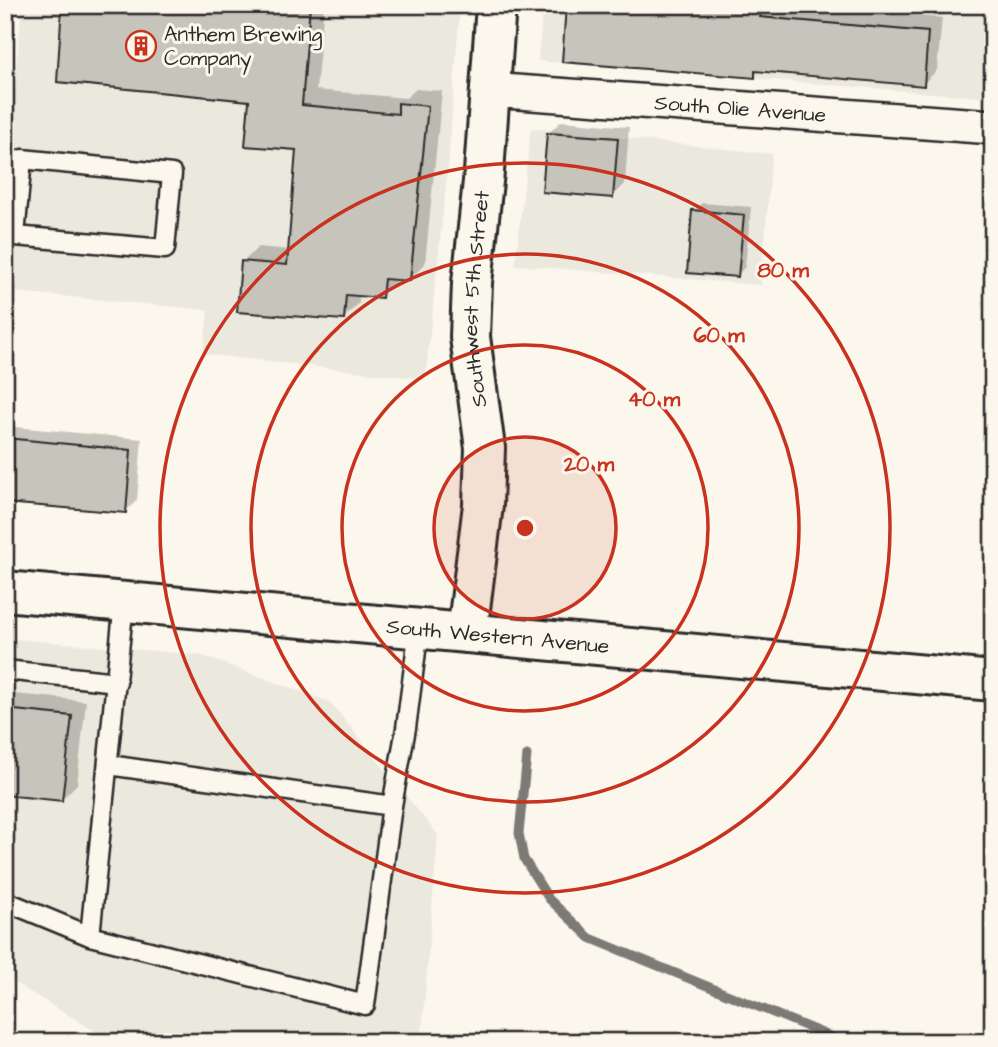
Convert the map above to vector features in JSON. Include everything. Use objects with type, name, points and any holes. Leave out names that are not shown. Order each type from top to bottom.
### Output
[{"type":"main road","name":"Southwest 5th Street","points":[[467,633],[483,505],[485,448],[470,337],[472,283],[484,172],[496,5]]},
{"type":"main road","name":"South Western Avenue","points":[[5,591],[993,681]]},
{"type":"street","name":"South Olie Avenue","points":[[489,90],[993,127]]},
{"type":"lane","points":[[22,159],[172,174],[165,249],[15,236],[12,193],[22,159]]},
{"type":"lane","points":[[90,936],[124,602]]},
{"type":"lane","points":[[5,901],[90,936],[365,1005],[419,628]]},
{"type":"lane","points":[[5,670],[117,682]]},
{"type":"lane","points":[[109,765],[392,806]]},
{"type":"shaded area","points":[[22,5],[460,5],[448,167],[425,379],[203,354],[208,310],[5,291],[5,202]]},
{"type":"shaded area","points":[[543,5],[993,5],[993,98],[538,61]]},
{"type":"shaded area","points":[[531,128],[772,154],[761,285],[515,265]]},
{"type":"shaded area","points":[[5,638],[200,655],[330,702],[438,835],[421,1042],[113,1042],[5,977]]},
{"type":"building","points":[[62,5],[126,10],[127,5],[310,5],[302,105],[398,114],[398,103],[428,106],[410,281],[384,279],[382,298],[346,295],[344,320],[237,312],[241,261],[287,265],[296,150],[245,146],[249,101],[57,82]]},
{"type":"building","points":[[566,5],[761,5],[760,17],[928,32],[924,86],[755,71],[755,78],[562,62]]},
{"type":"building","points":[[547,133],[618,138],[613,198],[542,192]]},
{"type":"building","points":[[692,210],[744,215],[738,277],[687,273]]},
{"type":"building","points":[[5,438],[131,450],[126,513],[5,503]]},
{"type":"building","points":[[5,709],[72,716],[62,801],[5,795]]},
{"type":"waterway","points":[[527,755],[519,833],[524,859],[549,899],[590,938],[844,1042]]},
{"type":"railway","points":[[989,1042],[993,1033]]},
{"type":"place","name":"Anthem Brewing Company","points":[[141,46]]}]
